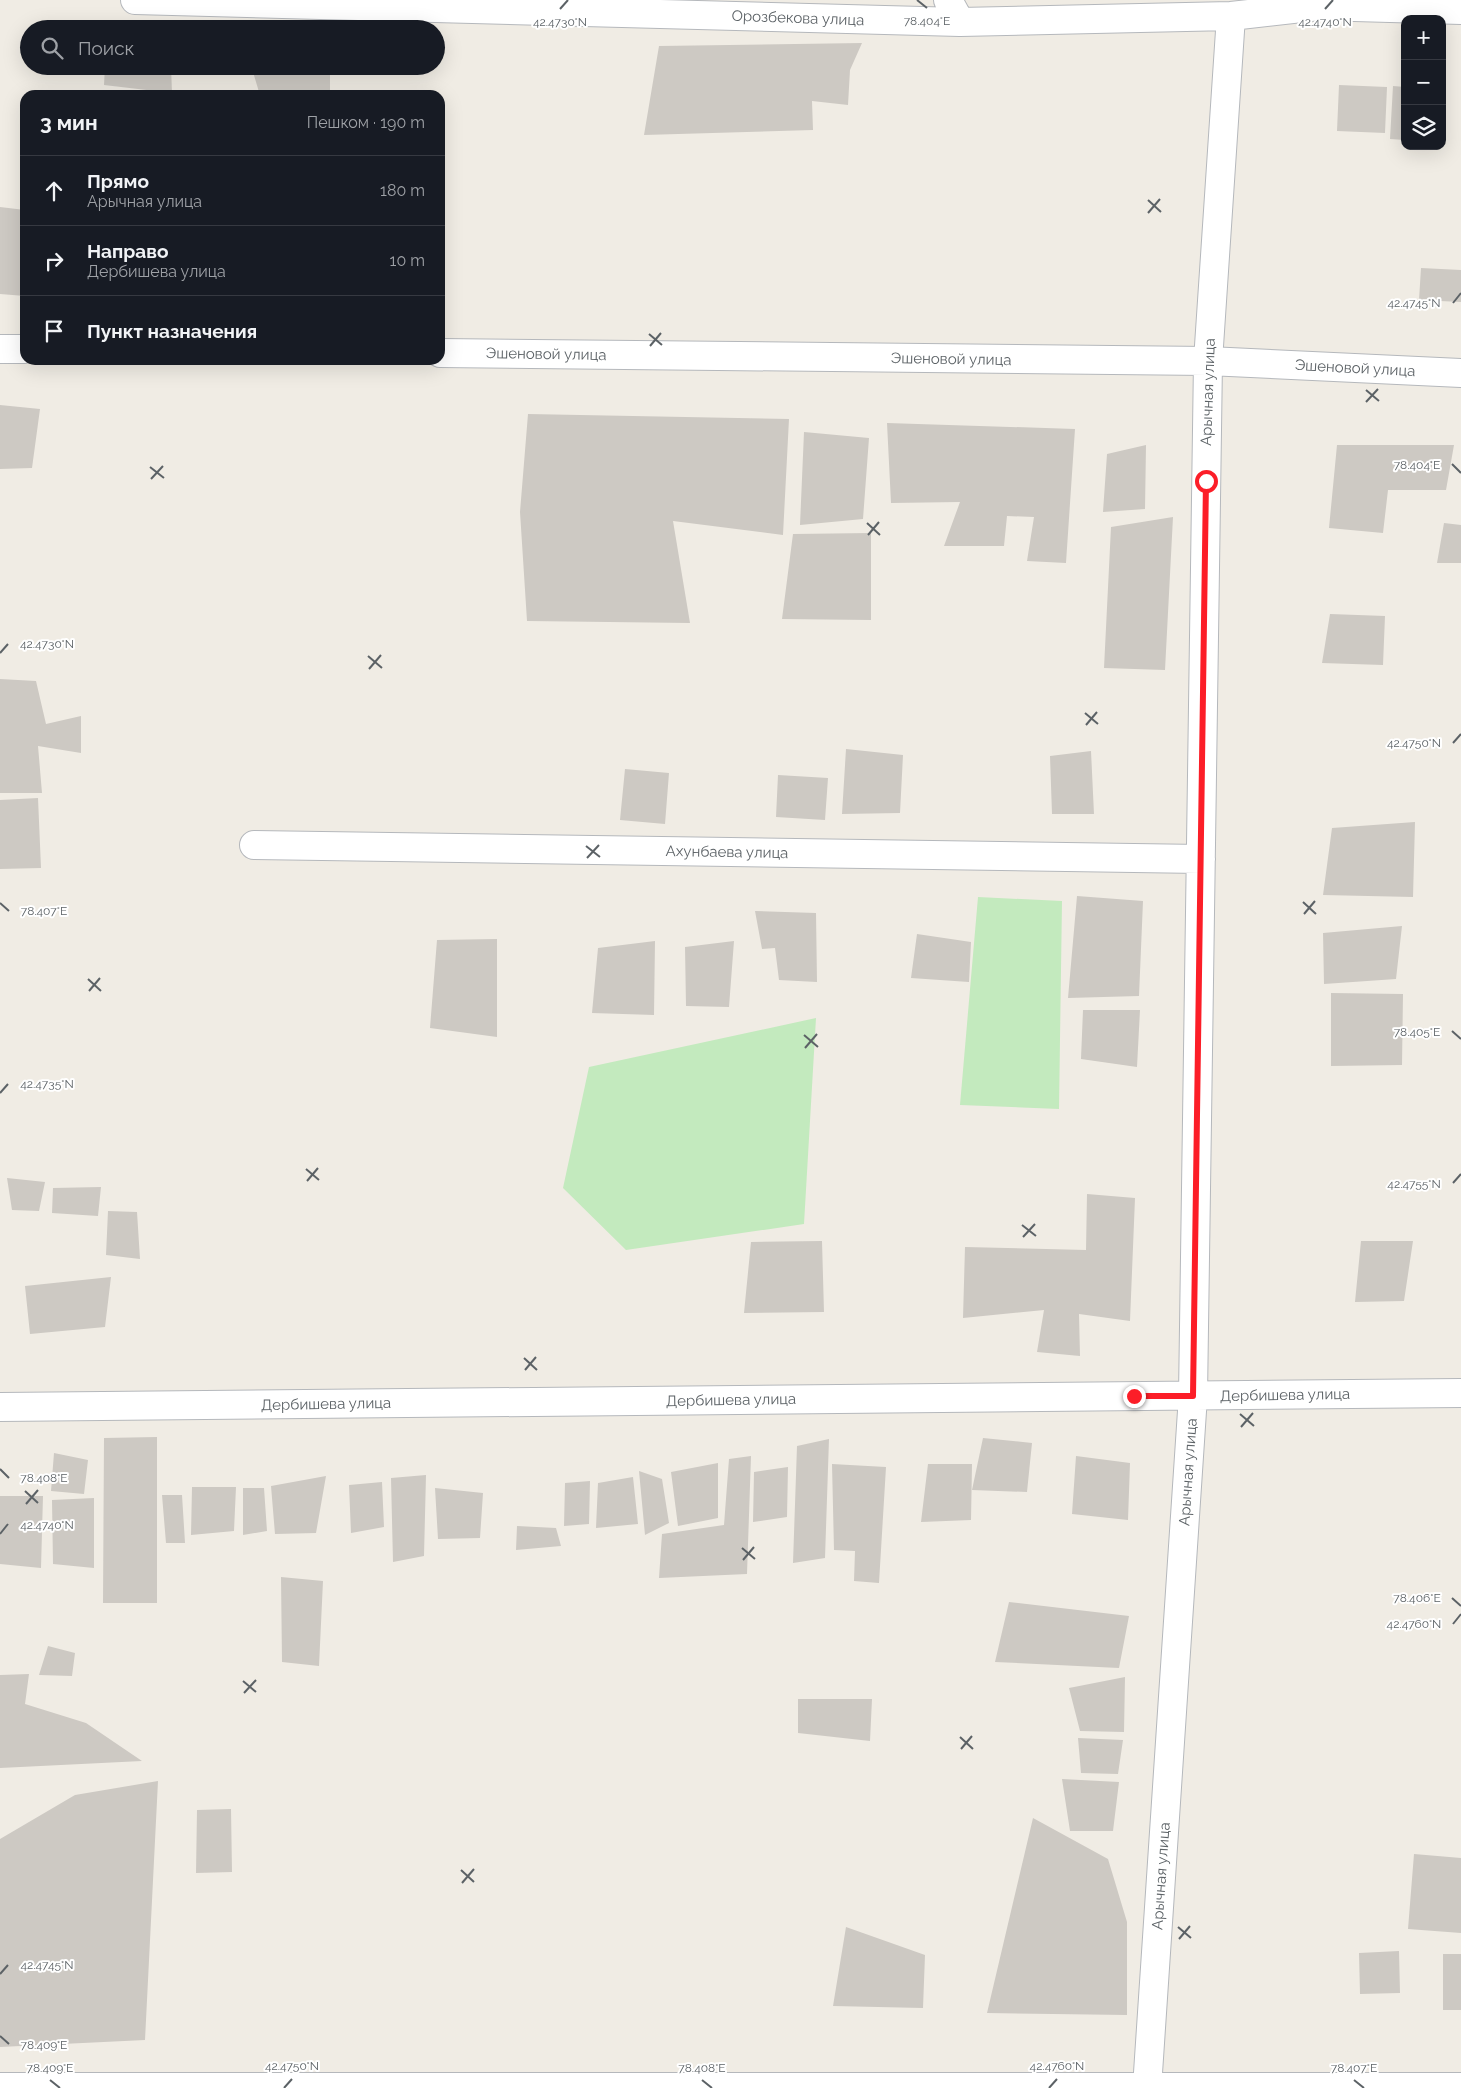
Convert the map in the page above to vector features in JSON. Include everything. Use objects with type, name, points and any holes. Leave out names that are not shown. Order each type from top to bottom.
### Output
[{"type":"street","name":"Орозбекова улица","points":[[135,0],[1231,16],[1319,3],[1461,10]]},
{"type":"street","name":"Арычная улица","points":[[1147,2088],[1193,1396],[1208,361],[1231,16]]},
{"type":"street","points":[[0,349],[20,349]]},
{"type":"street","name":"Эшеновой улица","points":[[445,353],[1208,361],[1461,373]]},
{"type":"street","name":"Ахунбаева улица","points":[[254,845],[1201,859]]},
{"type":"street","name":"Дербишева улица","points":[[0,1407],[1461,1393]]},
{"type":"street","points":[[0,2087],[1461,2087]]},
{"type":"green space","points":[[978,897],[1062,901],[1059,1109],[960,1105]]},
{"type":"green space","points":[[816,1018],[804,1224],[626,1250],[563,1188],[589,1067]]},
{"type":"building","points":[[862,43],[850,70],[848,105],[812,101],[813,130],[644,135],[659,46]]},
{"type":"building","points":[[105,75],[171,75],[172,90],[146,90],[104,85]]},
{"type":"building","points":[[254,75],[330,75],[330,90],[258,90]]},
{"type":"building","points":[[1339,85],[1387,87],[1385,133],[1337,131]]},
{"type":"building","points":[[1393,86],[1401,87],[1401,140],[1390,139]]},
{"type":"building","points":[[0,207],[20,209],[20,296],[0,294]]},
{"type":"building","points":[[1421,268],[1461,270],[1461,302],[1419,300]]},
{"type":"building","points":[[0,405],[40,409],[32,468],[0,469]]},
{"type":"building","points":[[528,414],[789,419],[783,535],[673,521],[690,623],[527,621],[520,512]]},
{"type":"building","points":[[887,423],[1075,429],[1066,563],[1027,561],[1034,517],[1007,516],[1004,546],[944,546],[960,502],[891,503]]},
{"type":"building","points":[[804,432],[869,438],[863,519],[800,525]]},
{"type":"building","points":[[1146,445],[1145,509],[1103,512],[1107,454]]},
{"type":"building","points":[[1337,445],[1454,445],[1446,490],[1388,490],[1383,533],[1329,528]]},
{"type":"building","points":[[1173,517],[1165,670],[1104,668],[1111,527]]},
{"type":"building","points":[[1444,523],[1461,525],[1461,563],[1437,563]]},
{"type":"building","points":[[871,533],[871,620],[782,619],[793,534]]},
{"type":"building","points":[[1330,614],[1385,616],[1383,665],[1322,663]]},
{"type":"building","points":[[0,679],[36,681],[46,724],[81,716],[81,753],[38,746],[42,793],[0,793]]},
{"type":"building","points":[[846,749],[903,755],[900,813],[842,814]]},
{"type":"building","points":[[1091,751],[1094,814],[1052,814],[1050,756]]},
{"type":"building","points":[[625,769],[669,773],[665,824],[620,820]]},
{"type":"building","points":[[778,775],[828,778],[825,820],[776,817]]},
{"type":"building","points":[[38,798],[41,868],[0,869],[0,800]]},
{"type":"building","points":[[1415,822],[1413,897],[1323,895],[1332,828]]},
{"type":"building","points":[[1077,896],[1143,901],[1139,996],[1068,998]]},
{"type":"building","points":[[755,911],[816,913],[817,982],[779,980],[775,948],[762,949]]},
{"type":"building","points":[[1402,926],[1396,979],[1324,984],[1323,933]]},
{"type":"building","points":[[917,934],[971,942],[969,982],[911,978]]},
{"type":"building","points":[[497,939],[497,1037],[430,1028],[437,940]]},
{"type":"building","points":[[655,941],[654,1015],[592,1013],[598,948]]},
{"type":"building","points":[[734,941],[729,1007],[686,1006],[685,947]]},
{"type":"building","points":[[1331,993],[1403,994],[1402,1065],[1331,1066]]},
{"type":"building","points":[[1083,1010],[1140,1010],[1137,1067],[1081,1059]]},
{"type":"building","points":[[7,1178],[45,1182],[39,1211],[12,1210]]},
{"type":"building","points":[[101,1187],[98,1216],[52,1213],[53,1188]]},
{"type":"building","points":[[1087,1194],[1135,1198],[1130,1321],[1079,1314],[1080,1356],[1037,1352],[1044,1310],[963,1318],[965,1247],[1086,1250]]},
{"type":"building","points":[[108,1211],[137,1212],[140,1259],[106,1255]]},
{"type":"building","points":[[822,1241],[824,1312],[744,1313],[751,1242]]},
{"type":"building","points":[[1361,1241],[1413,1241],[1404,1301],[1355,1302]]},
{"type":"building","points":[[111,1277],[105,1327],[30,1334],[25,1286]]},
{"type":"building","points":[[157,1437],[157,1603],[103,1603],[104,1438]]},
{"type":"building","points":[[983,1438],[1032,1443],[1027,1492],[972,1490]]},
{"type":"building","points":[[829,1439],[825,1558],[793,1563],[797,1446]]},
{"type":"building","points":[[54,1453],[88,1460],[84,1494],[51,1491]]},
{"type":"building","points":[[751,1456],[747,1574],[659,1578],[662,1534],[724,1525],[729,1459]]},
{"type":"building","points":[[1076,1456],[1130,1463],[1128,1520],[1072,1514]]},
{"type":"building","points":[[718,1463],[718,1518],[678,1526],[671,1472]]},
{"type":"building","points":[[832,1464],[886,1467],[879,1583],[854,1581],[855,1551],[834,1550]]},
{"type":"building","points":[[928,1464],[972,1464],[971,1520],[921,1522]]},
{"type":"building","points":[[788,1467],[787,1517],[753,1522],[754,1472]]},
{"type":"building","points":[[639,1471],[662,1479],[669,1523],[645,1535]]},
{"type":"building","points":[[426,1475],[424,1556],[393,1562],[391,1478]]},
{"type":"building","points":[[326,1476],[316,1533],[275,1534],[271,1486]]},
{"type":"building","points":[[633,1477],[638,1524],[596,1528],[598,1483]]},
{"type":"building","points":[[590,1481],[589,1524],[564,1526],[565,1483]]},
{"type":"building","points":[[382,1482],[384,1527],[351,1533],[349,1485]]},
{"type":"building","points":[[192,1487],[236,1487],[234,1531],[191,1535]]},
{"type":"building","points":[[243,1488],[264,1488],[267,1531],[243,1535]]},
{"type":"building","points":[[435,1488],[483,1493],[480,1538],[438,1539]]},
{"type":"building","points":[[162,1495],[182,1495],[185,1543],[166,1543]]},
{"type":"building","points":[[0,1496],[43,1496],[41,1568],[0,1564]]},
{"type":"building","points":[[94,1498],[94,1568],[53,1564],[52,1500]]},
{"type":"building","points":[[517,1526],[556,1528],[561,1546],[516,1550]]},
{"type":"building","points":[[281,1577],[323,1581],[319,1666],[282,1662]]},
{"type":"building","points":[[1009,1602],[1129,1616],[1119,1668],[995,1662]]},
{"type":"building","points":[[48,1646],[75,1653],[72,1676],[39,1675]]},
{"type":"building","points":[[29,1674],[25,1704],[86,1723],[142,1761],[0,1768],[0,1675]]},
{"type":"building","points":[[1125,1677],[1124,1732],[1080,1731],[1069,1688]]},
{"type":"building","points":[[798,1699],[872,1699],[870,1741],[798,1733]]},
{"type":"building","points":[[1078,1738],[1123,1740],[1118,1774],[1081,1773]]},
{"type":"building","points":[[1062,1779],[1119,1782],[1113,1831],[1070,1831]]},
{"type":"building","points":[[158,1781],[145,2040],[0,2047],[0,1839],[75,1795]]},
{"type":"building","points":[[231,1809],[232,1872],[196,1873],[197,1810]]},
{"type":"building","points":[[1033,1818],[1108,1859],[1127,1922],[1127,2015],[987,2013]]},
{"type":"building","points":[[1414,1854],[1461,1858],[1461,1933],[1408,1929]]},
{"type":"building","points":[[846,1927],[925,1955],[923,2008],[833,2006]]},
{"type":"building","points":[[1399,1951],[1400,1993],[1360,1994],[1359,1953]]},
{"type":"building","points":[[1443,1954],[1461,1954],[1461,2010],[1443,2010]]},
{"type":"route","points":[[1134,1396],[1193,1396],[1206,481]]}]
